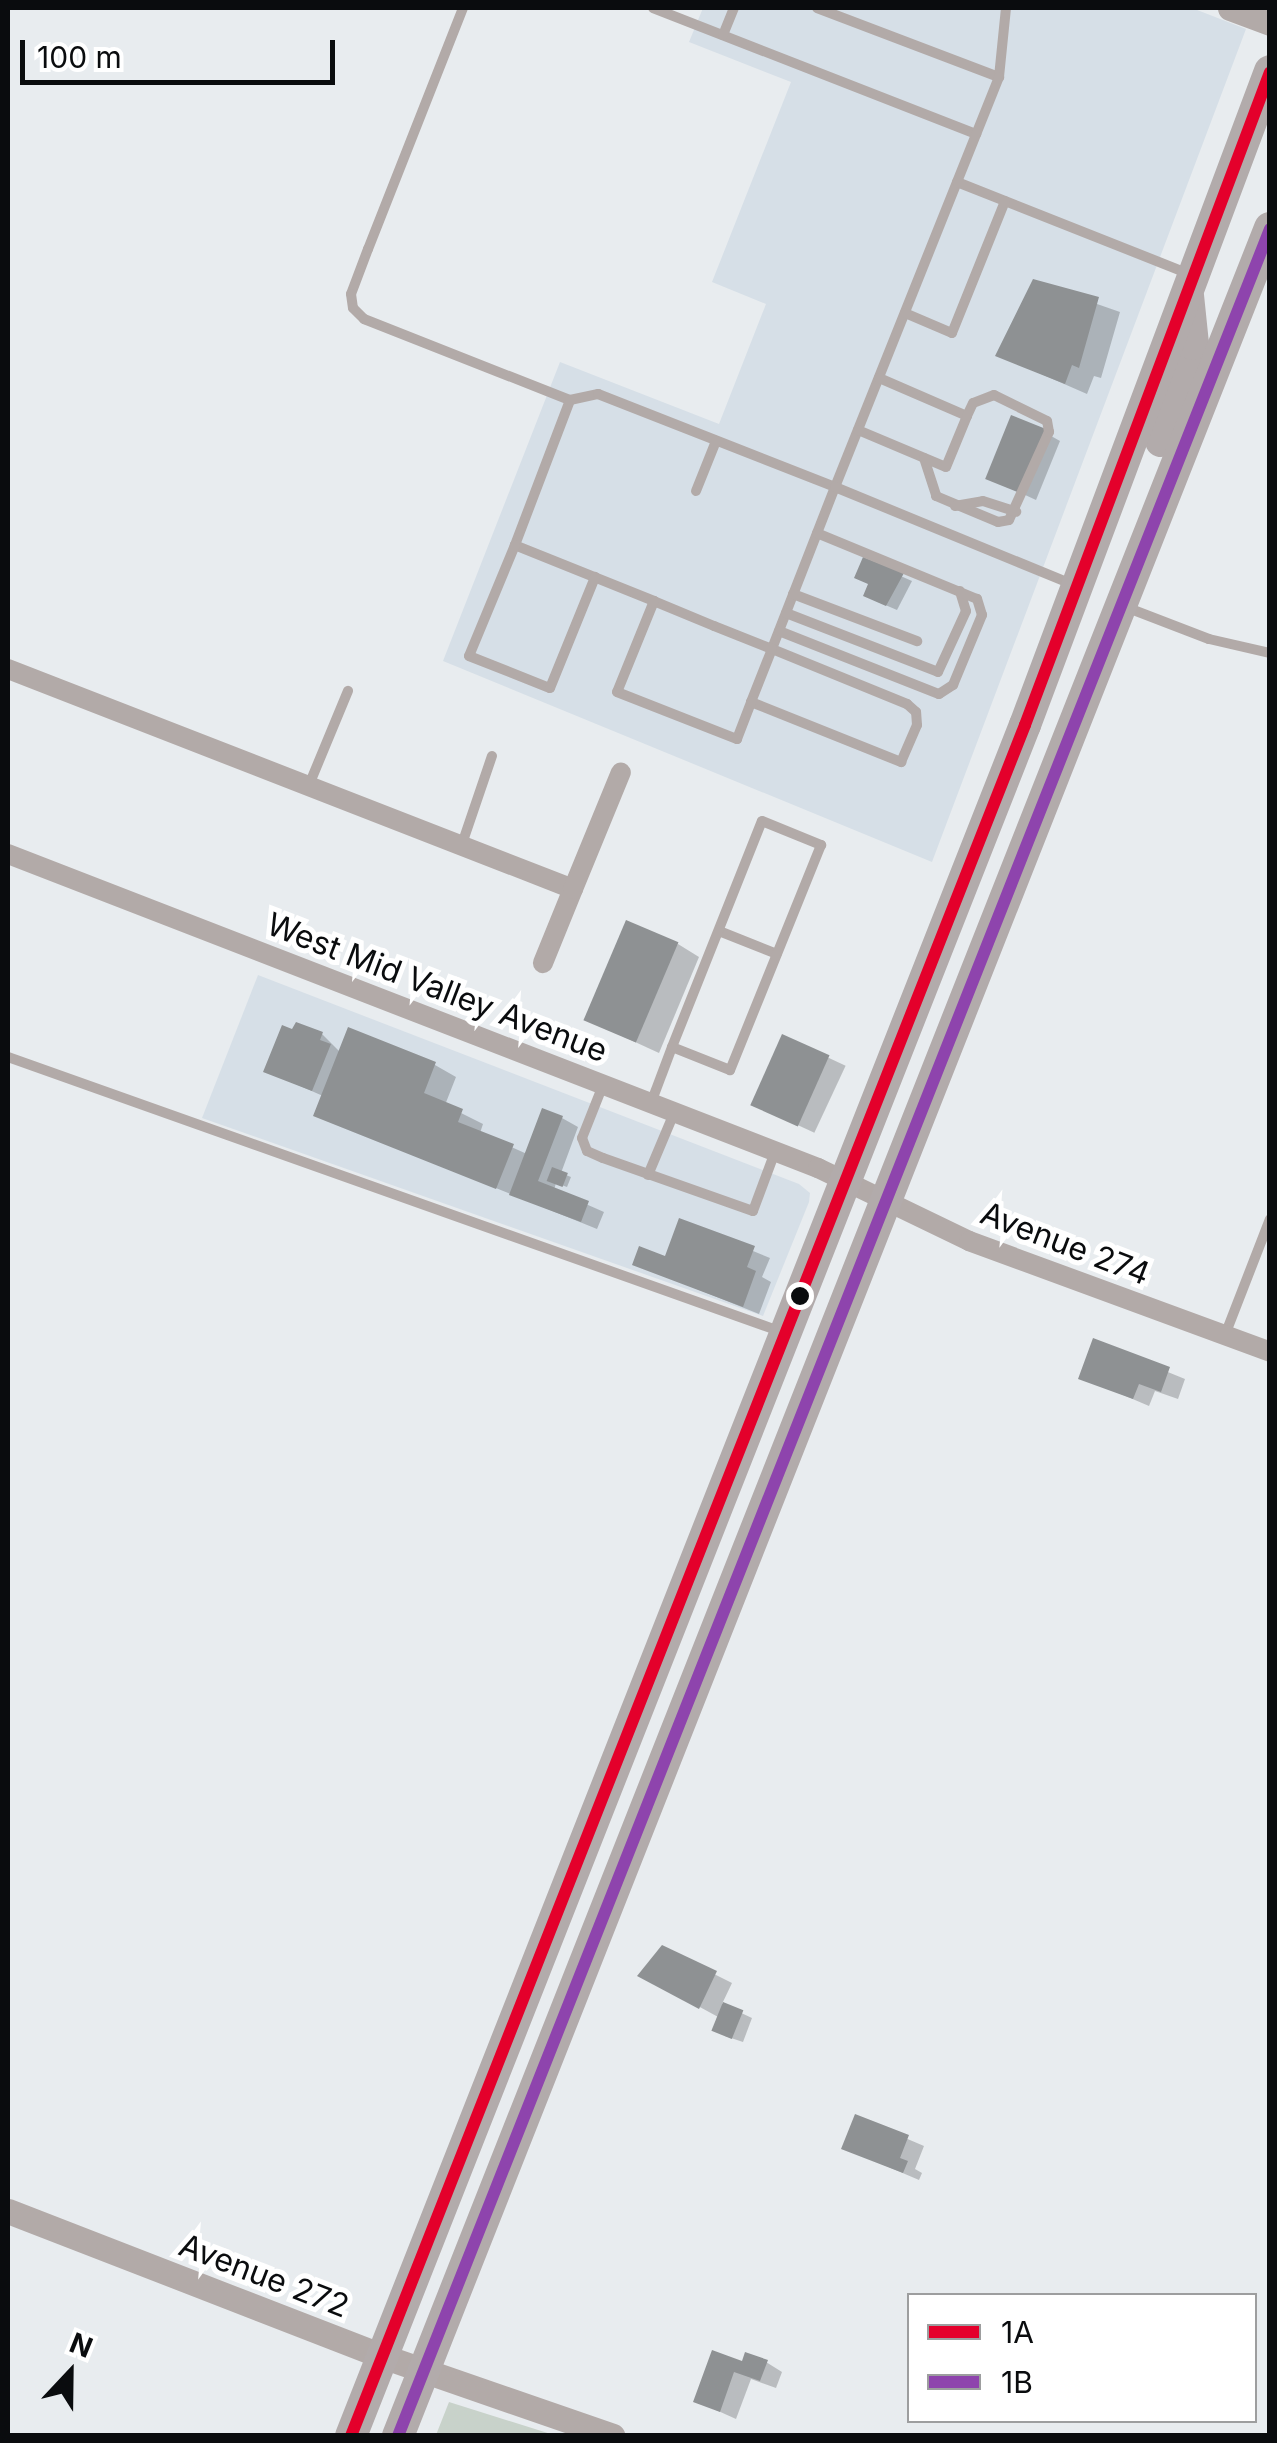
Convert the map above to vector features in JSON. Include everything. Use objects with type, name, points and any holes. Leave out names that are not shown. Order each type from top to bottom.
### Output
[{"type":"main road","points":[[351,2436],[1077,586],[1270,70]]},
{"type":"main road","points":[[398,2436],[1270,228]]},
{"type":"main road","points":[[1120,604],[1115,564],[1194,344],[1190,284]]},
{"type":"main road","points":[[1006,891],[1008,847],[1088,615],[1077,586]]},
{"type":"street","points":[[1230,8],[1270,23]]},
{"type":"street","points":[[8,669],[573,889]]},
{"type":"street","points":[[543,962],[621,772]]},
{"type":"street","name":"West Mid Valley Avenue","points":[[8,854],[674,1112],[844,1182]]},
{"type":"street","name":"Avenue 274","points":[[844,1182],[883,1203],[1270,1352]]},
{"type":"street","name":"Avenue 272","points":[[8,2212],[382,2356],[613,2436]]},
{"type":"lane","points":[[464,8],[352,294],[353,308],[364,320],[570,400],[598,394],[1077,586]]},
{"type":"lane","points":[[653,8],[976,134]]},
{"type":"lane","points":[[722,35],[734,8]]},
{"type":"lane","points":[[818,8],[999,77]]},
{"type":"lane","points":[[654,601],[617,692],[737,740],[999,77],[1006,8]]},
{"type":"lane","points":[[958,182],[1190,284]]},
{"type":"lane","points":[[905,312],[952,332],[1005,201]]},
{"type":"lane","points":[[879,378],[967,416]]},
{"type":"lane","points":[[858,430],[946,467],[974,403],[994,395],[1048,421],[1016,512],[998,522],[954,507],[927,483],[924,458]]},
{"type":"lane","points":[[570,400],[469,656],[550,688],[595,577]]},
{"type":"lane","points":[[696,491],[716,440]]},
{"type":"lane","points":[[779,631],[939,694],[953,685],[982,615],[982,604],[960,591],[818,534]]},
{"type":"lane","points":[[515,545],[907,704],[916,712],[917,725],[901,762],[751,702]]},
{"type":"lane","points":[[786,614],[938,672],[966,612],[960,591]]},
{"type":"lane","points":[[794,594],[917,642]]},
{"type":"lane","points":[[1120,604],[1209,639],[1270,653]]},
{"type":"lane","points":[[309,785],[348,690]]},
{"type":"lane","points":[[462,844],[492,756]]},
{"type":"lane","points":[[651,1103],[672,1048],[762,821],[821,846],[730,1070],[672,1048]]},
{"type":"lane","points":[[719,930],[778,954]]},
{"type":"lane","points":[[8,1057],[783,1333]]},
{"type":"lane","points":[[603,1085],[583,1144],[648,1175],[753,1211],[775,1152]]},
{"type":"lane","points":[[648,1175],[674,1112]]},
{"type":"lane","points":[[1224,1336],[1270,1219]]},
{"type":"shaded area","points":[[703,8],[1192,8],[1246,29],[932,862],[443,661],[560,362],[719,424],[766,304],[712,282],[791,82],[689,42]]},
{"type":"shaded area","points":[[258,975],[799,1184],[810,1193],[809,1202],[763,1316],[202,1118]]},
{"type":"shaded area","points":[[449,2402],[554,2435],[436,2435]]},
{"type":"building","points":[[1033,279],[1099,297],[1079,368],[1072,365],[1065,384],[995,356]]},
{"type":"building","points":[[1011,415],[1045,429],[1019,493],[985,479]]},
{"type":"building","points":[[863,557],[904,573],[886,606],[863,596],[868,584],[854,578]]},
{"type":"building","points":[[626,920],[678,942],[636,1043],[583,1020]]},
{"type":"building","points":[[296,1022],[323,1032],[320,1040],[331,1044],[312,1091],[263,1072],[282,1025],[292,1029]]},
{"type":"building","points":[[348,1027],[436,1062],[424,1093],[463,1109],[458,1122],[514,1144],[496,1189],[313,1116]]},
{"type":"building","points":[[782,1034],[830,1055],[798,1126],[750,1105]]},
{"type":"building","points":[[542,1108],[563,1116],[538,1181],[589,1201],[581,1222],[509,1195]]},
{"type":"building","points":[[552,1167],[568,1173],[562,1187],[547,1181]]},
{"type":"building","points":[[679,1218],[755,1246],[747,1267],[756,1271],[743,1307],[632,1265],[639,1246],[665,1256]]},
{"type":"building","points":[[1093,1338],[1170,1367],[1161,1392],[1139,1384],[1133,1399],[1078,1379]]},
{"type":"building","points":[[662,1945],[717,1971],[699,2009],[637,1976]]},
{"type":"building","points":[[723,2002],[743,2010],[732,2039],[711,2031]]},
{"type":"building","points":[[855,2114],[909,2135],[900,2158],[908,2161],[903,2173],[841,2149]]},
{"type":"building","points":[[712,2350],[742,2361],[745,2352],[768,2360],[760,2381],[734,2372],[720,2412],[693,2402]]},
{"type":"transit line","name":"1A","points":[[351,2436],[1025,725],[1270,72]]},
{"type":"transit line","name":"1B","points":[[398,2436],[1270,229]]}]
